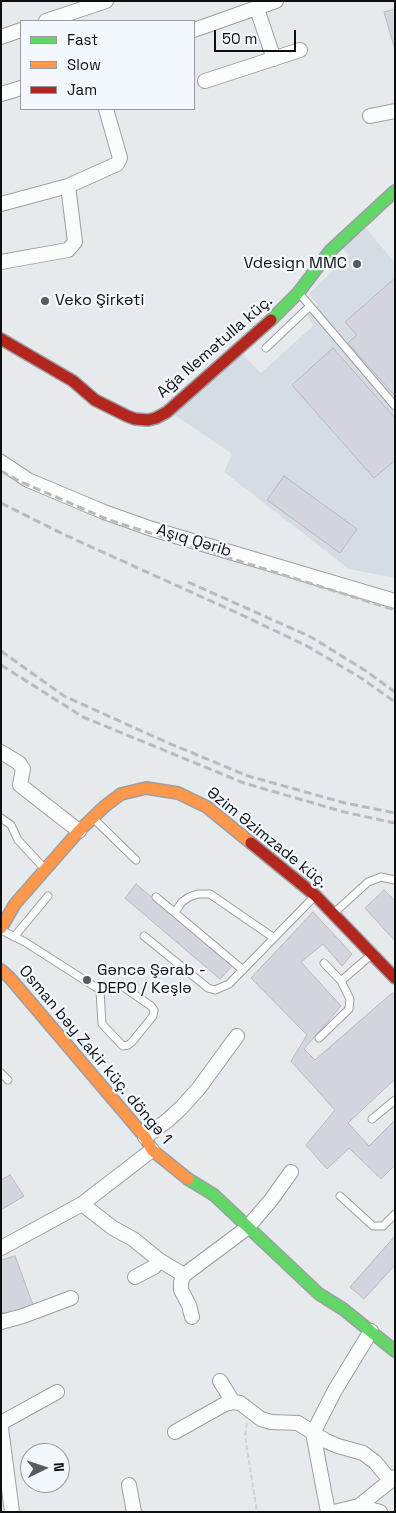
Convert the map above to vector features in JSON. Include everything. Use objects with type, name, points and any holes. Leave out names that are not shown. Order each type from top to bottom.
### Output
[{"type":"street","points":[[52,20],[78,16],[106,1]]},
{"type":"street","points":[[195,30],[276,1]]},
{"type":"street","points":[[257,9],[274,59]]},
{"type":"street","points":[[1,37],[20,30]]},
{"type":"street","points":[[205,81],[300,50]]},
{"type":"street","points":[[1,94],[20,88]]},
{"type":"street","points":[[1,204],[68,186],[117,164],[120,158],[106,110]]},
{"type":"street","points":[[370,116],[395,111]]},
{"type":"street","points":[[1,262],[68,250],[75,242],[68,186]]},
{"type":"street","name":"Ağa Nemətulla küç.","points":[[1,339],[73,381],[96,400],[126,416],[148,420],[167,412],[284,308],[330,251],[395,191]]},
{"type":"street","name":"Aşıq Qərib","points":[[1,462],[28,480],[120,517],[395,601]]},
{"type":"street","points":[[1,752],[20,763],[23,769],[20,785],[79,831]]},
{"type":"street","name":"Əzim Əzimzade küç.","points":[[1,929],[15,904],[79,831],[105,806],[121,794],[146,788],[178,793],[207,807],[316,896],[395,978]]},
{"type":"street","name":"Osman bəy Zakir küç. döngə 1","points":[[1,970],[10,978],[145,1137],[152,1150],[190,1181],[214,1195],[319,1294],[343,1309],[395,1351]]},
{"type":"street","points":[[145,1137],[168,1120],[193,1094],[237,1036]]},
{"type":"street","points":[[1,1248],[30,1234],[82,1204],[152,1150]]},
{"type":"street","points":[[192,1317],[181,1290],[181,1282],[184,1275],[247,1228],[271,1200],[291,1172]]},
{"type":"street","points":[[82,1204],[113,1228],[134,1239],[159,1260],[184,1275]]},
{"type":"street","points":[[135,1277],[154,1267],[159,1260]]},
{"type":"street","points":[[1,1322],[23,1316],[70,1298]]},
{"type":"street","points":[[328,1512],[312,1433],[335,1390],[371,1331]]},
{"type":"street","points":[[220,1381],[233,1402]]},
{"type":"street","points":[[1,1422],[57,1392]]},
{"type":"street","points":[[175,1432],[225,1404],[233,1402],[240,1404],[261,1419],[271,1422],[298,1423],[312,1433],[338,1446],[363,1453],[393,1478],[359,1506],[334,1512]]},
{"type":"street","points":[[1,1428],[12,1512]]},
{"type":"street","points":[[129,1485],[134,1512]]},
{"type":"street","points":[[359,1506],[380,1512]]},
{"type":"lane","points":[[298,293],[395,406]]},
{"type":"lane","points":[[266,348],[310,306]]},
{"type":"lane","points":[[1,818],[10,824],[18,840],[46,870]]},
{"type":"lane","points":[[93,818],[136,860]]},
{"type":"lane","points":[[334,914],[368,882],[381,877],[395,880]]},
{"type":"lane","points":[[175,912],[182,902],[189,897],[198,894],[210,894],[274,938]]},
{"type":"lane","points":[[14,936],[48,896]]},
{"type":"lane","points":[[144,936],[208,988],[215,990],[226,986],[316,896]]},
{"type":"lane","points":[[156,897],[243,970]]},
{"type":"lane","points":[[1,929],[100,990],[122,986],[154,1010],[153,1016],[128,1045],[123,1046],[102,1024],[100,990]]},
{"type":"lane","points":[[341,981],[372,955]]},
{"type":"lane","points":[[319,1038],[349,1009],[350,999],[341,981],[324,963]]},
{"type":"lane","points":[[1,1073],[8,1080]]},
{"type":"lane","points":[[372,1119],[395,1100]]},
{"type":"lane","points":[[340,1196],[372,1226],[383,1226],[395,1214]]},
{"type":"path","points":[[252,1412],[246,1425],[245,1436],[257,1512]]},
{"type":"shaded area","points":[[366,228],[395,263],[395,578],[349,569],[224,472],[232,454],[172,413],[240,352],[261,373],[314,325],[307,316],[318,305],[309,294],[349,255],[343,249]]},
{"type":"building","points":[[395,9],[395,50],[384,12]]},
{"type":"building","points":[[394,279],[395,396],[348,343],[357,335],[345,322]]},
{"type":"building","points":[[333,348],[395,418],[395,460],[374,478],[292,385]]},
{"type":"building","points":[[284,476],[357,529],[340,553],[267,500]]},
{"type":"building","points":[[136,884],[232,966],[220,979],[125,898]]},
{"type":"building","points":[[384,890],[395,901],[395,941],[365,908]]},
{"type":"building","points":[[313,912],[352,954],[342,966],[323,944],[301,962],[341,1006],[304,1049],[315,1060],[392,993],[395,995],[395,1079],[348,1123],[369,1146],[395,1120],[395,1165],[381,1179],[349,1148],[327,1169],[306,1145],[335,1110],[291,1061],[307,1035],[251,978]]},
{"type":"building","points":[[10,1175],[24,1196],[1,1210],[1,1180]]},
{"type":"building","points":[[395,1236],[395,1265],[364,1299],[350,1287]]},
{"type":"building","points":[[15,1256],[33,1305],[6,1315],[4,1312],[1,1313],[1,1260]]},
{"type":"railway","points":[[1,471],[21,482],[109,520],[395,610]]},
{"type":"railway","points":[[1,503],[65,535],[307,646],[361,678],[395,702]]},
{"type":"railway","points":[[188,582],[311,637],[366,671],[395,692]]},
{"type":"railway","points":[[1,651],[64,696],[166,742],[248,776],[345,803],[395,813]]},
{"type":"railway","points":[[1,665],[83,717],[244,783],[344,812],[395,823]]},
{"type":"traffic: fast","points":[[271,320],[298,293],[330,251],[395,191]]},
{"type":"traffic: fast","points":[[188,1179],[214,1195],[319,1294],[343,1309],[395,1351]]},
{"type":"traffic: slow","points":[[1,928],[15,904],[79,831],[105,806],[121,794],[146,788],[178,793],[207,807],[251,843]]},
{"type":"traffic: slow","points":[[1,970],[10,978],[145,1137],[152,1150],[188,1179]]},
{"type":"traffic: jam","points":[[1,339],[73,381],[95,400],[127,416],[148,420],[167,412],[271,320]]},
{"type":"traffic: jam","points":[[251,843],[316,896],[395,978]]},
{"type":"place","name":"Vdesign MMC","points":[[357,264]]},
{"type":"place","name":"Veko Şirkəti","points":[[45,301]]},
{"type":"place","name":"Gəncə Şərab - DEPO / Keşlə","points":[[87,980]]}]
